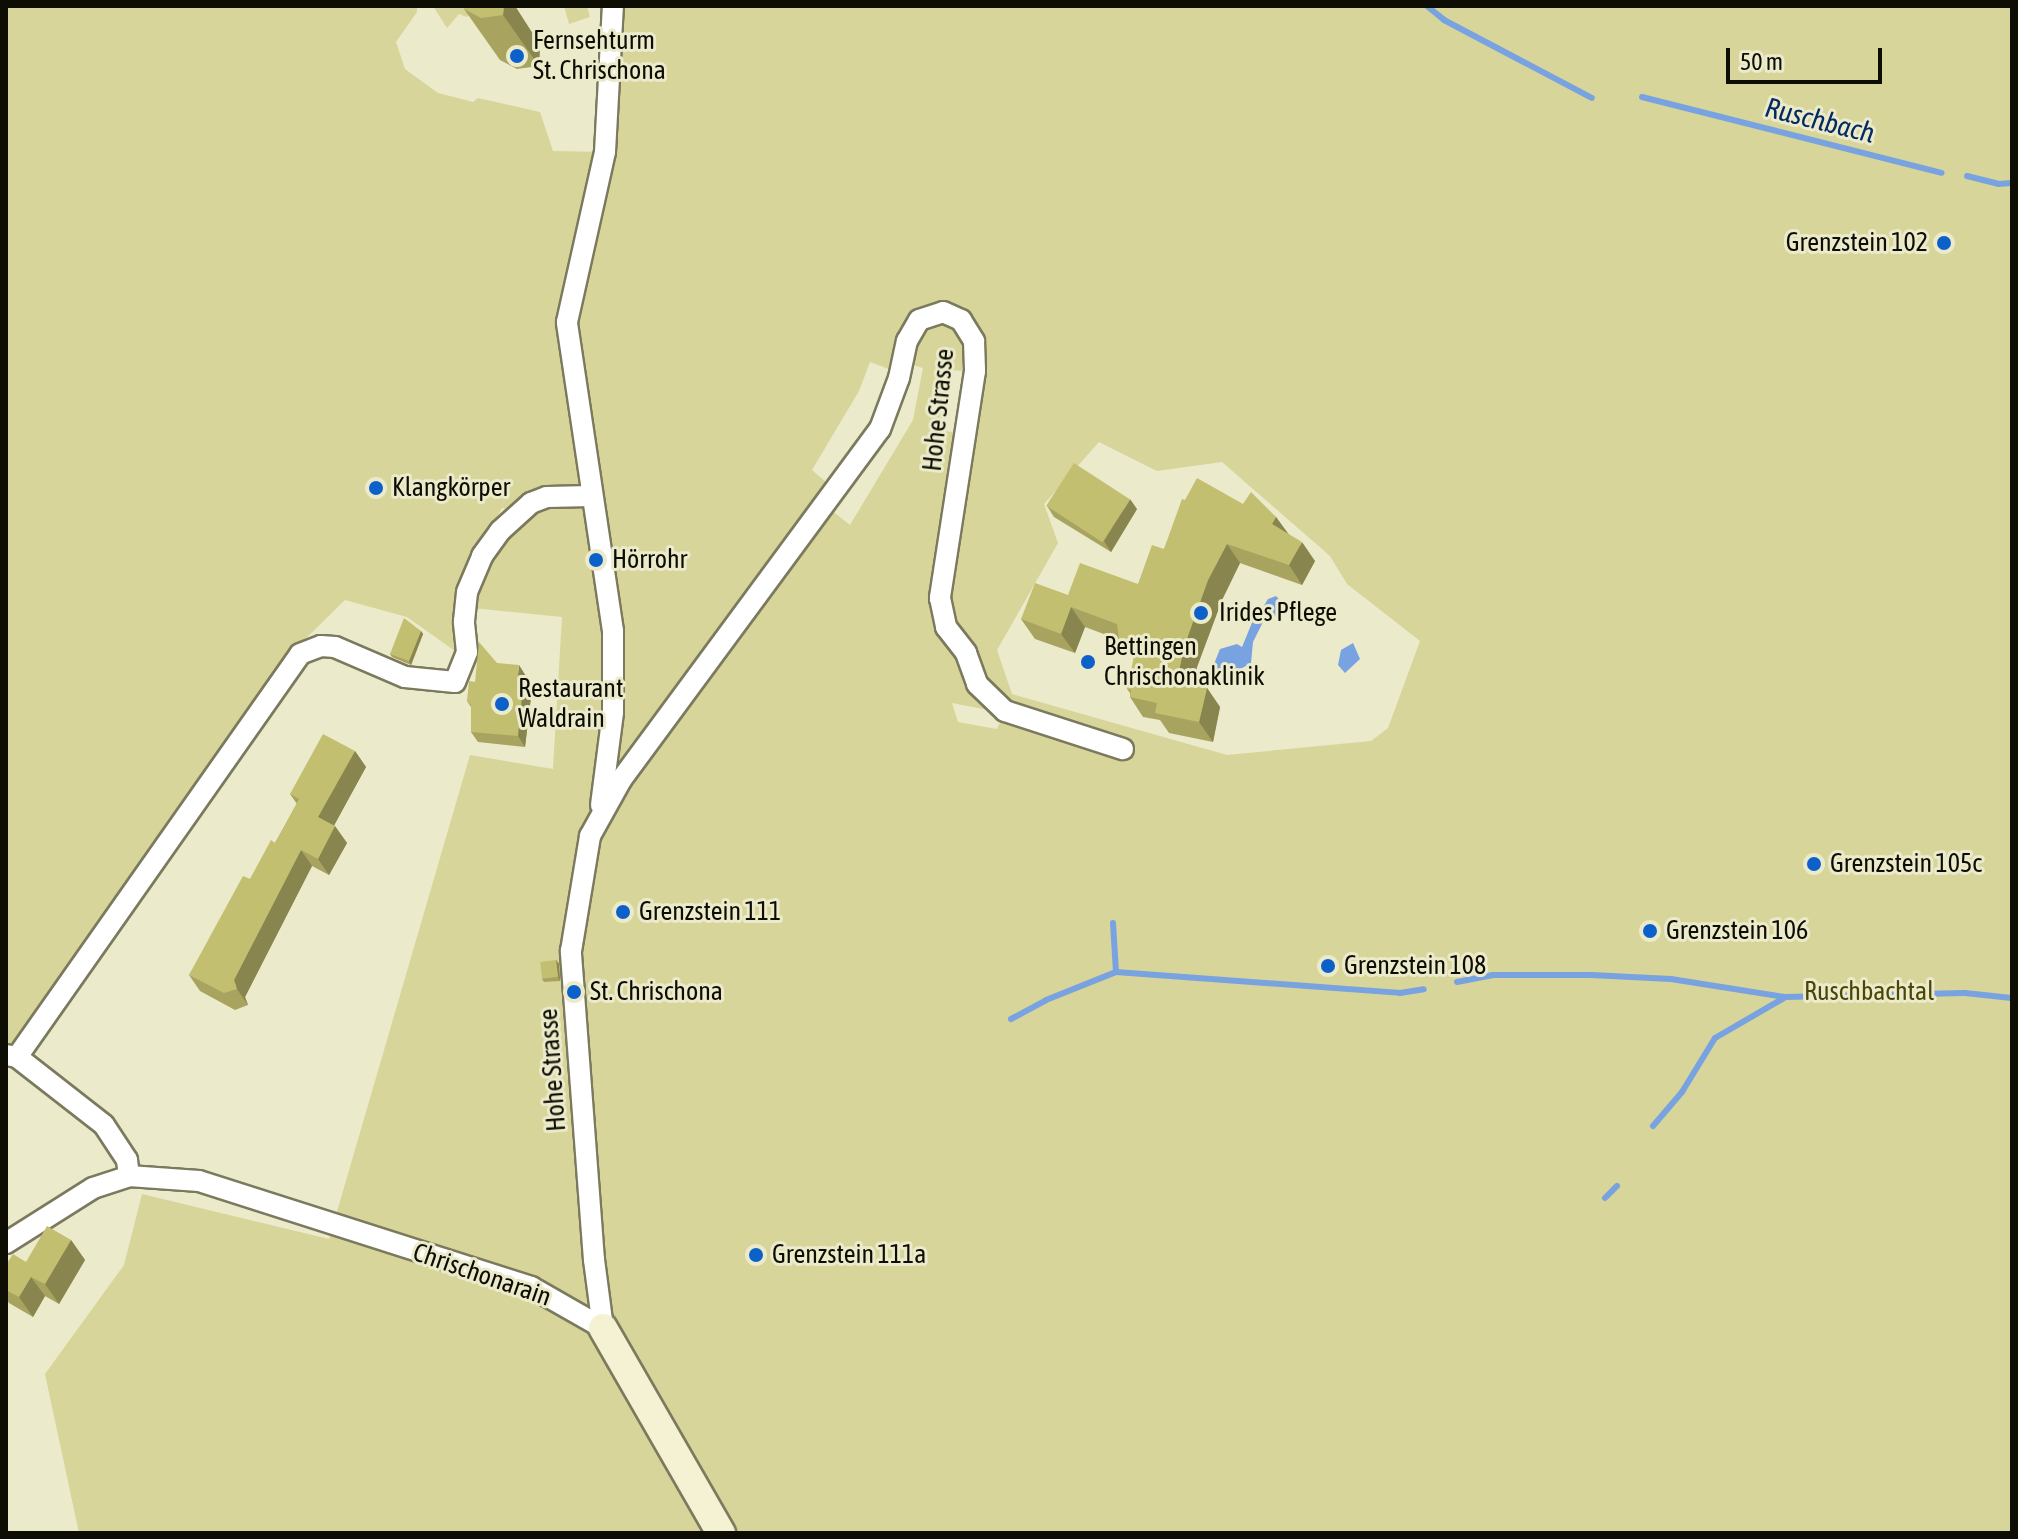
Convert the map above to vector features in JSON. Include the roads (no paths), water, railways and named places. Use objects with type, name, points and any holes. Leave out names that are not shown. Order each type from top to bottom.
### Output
[{"type":"street","name":"Hohe Strasse","points":[[603,1328],[594,1260],[571,951],[587,850],[601,812],[613,712],[614,658],[606,575],[591,496],[567,322],[605,152],[613,6]]},
{"type":"street","name":"Hohe Strasse","points":[[601,812],[880,429],[899,378],[907,341],[919,320],[943,312],[961,320],[974,341],[975,371],[940,598],[946,627],[966,653],[977,684],[1005,711],[1123,749]]},
{"type":"street","points":[[129,1176],[127,1160],[104,1125],[12,1056],[300,654],[310,648],[335,647],[405,677],[455,682],[467,652],[464,621],[467,592],[482,556],[500,531],[531,503],[547,497],[591,496]]},
{"type":"street","name":"Chrischonarain","points":[[6,1243],[93,1188],[129,1176],[199,1181],[531,1287],[603,1328]]},
{"type":"street","points":[[603,1328],[721,1533]]},
{"type":"water","points":[[1276,596],[1286,607],[1284,614],[1277,617],[1262,609],[1268,599]]},
{"type":"water","points":[[1256,613],[1263,622],[1253,642],[1251,663],[1230,675],[1216,672],[1212,669],[1220,649],[1237,644],[1242,647]]},
{"type":"water","points":[[1353,643],[1360,659],[1345,673],[1338,665],[1341,650]]},
{"type":"waterway","name":"Ruschbach","points":[[1427,6],[1444,20],[1592,98]]},
{"type":"waterway","name":"Ruschbach","points":[[1642,97],[1942,173]]},
{"type":"waterway","name":"Ruschbach","points":[[1967,176],[1998,184],[2012,183]]},
{"type":"waterway","points":[[1113,923],[1116,972]]},
{"type":"waterway","points":[[1011,1019],[1046,1000],[1116,972],[1400,993],[1424,989]]},
{"type":"waterway","points":[[1457,982],[1493,975],[1591,975],[1671,979],[1785,997],[1965,993],[2012,998]]},
{"type":"waterway","points":[[1653,1126],[1682,1092],[1715,1038],[1784,998]]},
{"type":"waterway","points":[[1605,1198],[1617,1186]]},
{"type":"place","name":"Fernsehturm St. Chrischona","points":[[517,56]]},
{"type":"place","name":"Grenzstein 102","points":[[1944,243]]},
{"type":"place","name":"Klangkörper","points":[[376,488]]},
{"type":"place","name":"Hörrohr","points":[[596,560]]},
{"type":"place","name":"Irides Pflege","points":[[1201,613]]},
{"type":"place","name":"Bettingen Chrischonaklinik","points":[[1088,662]]},
{"type":"place","name":"Restaurant Waldrain","points":[[502,704]]},
{"type":"place","name":"Grenzstein 105c","points":[[1814,864]]},
{"type":"place","name":"Grenzstein 111","points":[[623,912]]},
{"type":"place","name":"Grenzstein 106","points":[[1650,931]]},
{"type":"place","name":"Grenzstein 108","points":[[1328,966]]},
{"type":"place","name":"St. Chrischona","points":[[574,992]]},
{"type":"place","name":"Grenzstein 111a","points":[[756,1255]]},
{"type":"park label","name":"Ruschbachtal","points":[[1869,992]]}]
